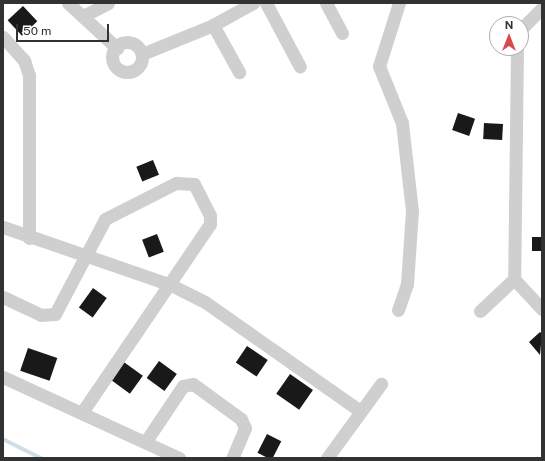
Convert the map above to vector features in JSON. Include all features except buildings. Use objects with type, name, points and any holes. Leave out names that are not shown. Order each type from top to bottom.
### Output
[{"type":"street","points":[[68,3],[117,48]]},
{"type":"street","points":[[83,16],[108,3]]},
{"type":"street","points":[[142,54],[214,25],[253,3]]},
{"type":"street","points":[[266,3],[300,67]]},
{"type":"street","points":[[326,3],[342,33]]},
{"type":"street","points":[[398,310],[407,284],[412,211],[402,123],[379,66],[399,3]]},
{"type":"street","points":[[529,21],[542,8]]},
{"type":"street","points":[[214,25],[239,72]]},
{"type":"street","points":[[3,37],[24,60],[29,75],[29,238]]},
{"type":"street","points":[[117,48],[133,44],[142,54]]},
{"type":"street","points":[[117,48],[114,63],[125,72],[138,68],[142,54]]},
{"type":"street","points":[[517,56],[514,279],[542,309]]},
{"type":"street","points":[[3,297],[41,315],[55,314],[105,219],[185,181],[194,184],[210,215],[210,224],[82,412]]},
{"type":"street","points":[[3,227],[29,238],[170,284],[205,302],[360,411]]},
{"type":"street","points":[[480,311],[514,279]]},
{"type":"street","points":[[3,377],[146,441],[179,458]]},
{"type":"street","points":[[146,441],[183,386],[193,384],[241,419],[245,428],[232,458]]},
{"type":"street","points":[[327,458],[381,384]]},
{"type":"waterway","points":[[3,439],[41,458]]}]
